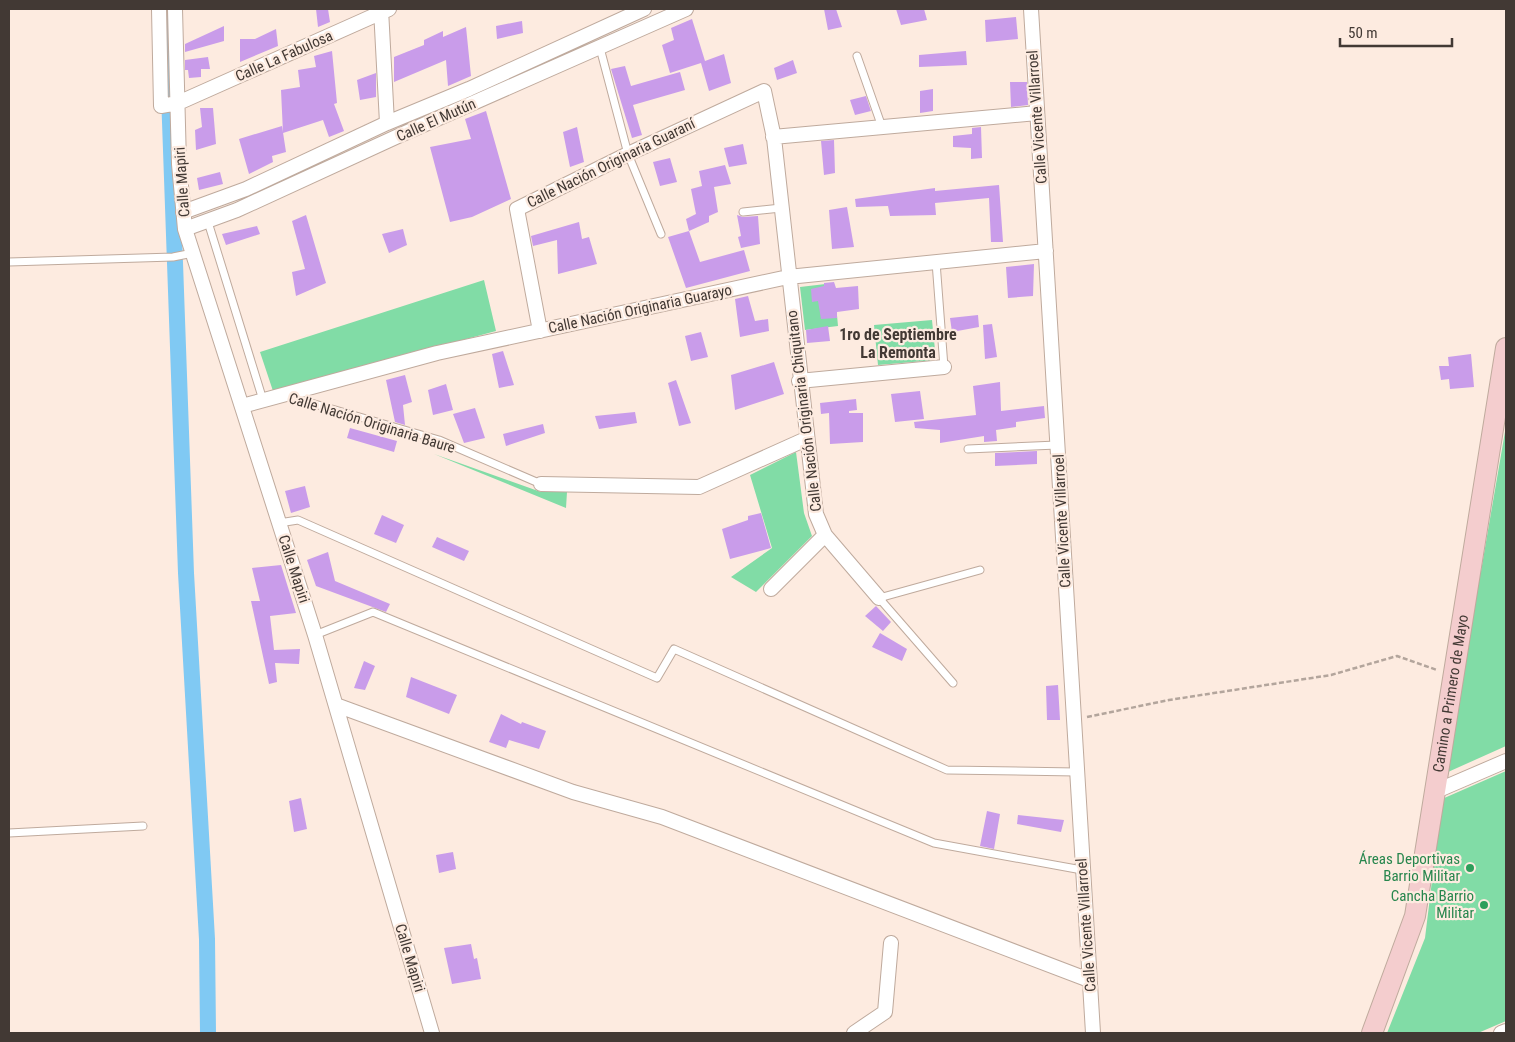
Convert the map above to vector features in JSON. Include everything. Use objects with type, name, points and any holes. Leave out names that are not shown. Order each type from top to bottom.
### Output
[{"type":"main road","name":"Camino a Primero de Mayo","points":[[1372,1033],[1415,916],[1453,676],[1500,416],[1506,348]]},
{"type":"street","points":[[159,9],[161,106],[178,103]]},
{"type":"street","name":"Calle Mapiri","points":[[175,9],[179,164],[185,229],[315,635],[432,1033]]},
{"type":"street","name":"Calle El Mutún","points":[[183,212],[246,189],[387,123],[469,89],[644,9]]},
{"type":"street","name":"Calle El Mutún","points":[[185,229],[208,222],[686,9]]},
{"type":"street","name":"Calle Vicente Villarroel","points":[[1031,9],[1093,1033]]},
{"type":"street","points":[[384,10],[387,123]]},
{"type":"street","name":"Calle La Fabulosa","points":[[178,103],[384,10]]},
{"type":"street","name":"Calle Nación Originaria Guaraní","points":[[540,331],[517,209],[628,154],[764,91]]},
{"type":"street","name":"Calle Nación Originaria Chiquitano","points":[[764,91],[773,136],[816,514],[824,535],[879,598]]},
{"type":"street","points":[[773,136],[1037,113]]},
{"type":"street","name":"Calle Nación Originaria Guarayo","points":[[242,406],[437,353],[788,276],[1046,251]]},
{"type":"street","points":[[800,381],[944,366]]},
{"type":"street","name":"Calle Nación Originaria Baure","points":[[541,484],[700,487],[806,439]]},
{"type":"street","points":[[771,590],[824,535]]},
{"type":"street","points":[[336,705],[573,792],[662,817],[1089,980]]},
{"type":"street","points":[[1434,792],[1506,761]]},
{"type":"street","points":[[854,1033],[885,1012],[891,943]]},
{"type":"street","points":[[1501,1033],[1506,1031]]},
{"type":"street","points":[[426,1033],[432,1033]]},
{"type":"lane","points":[[600,48],[628,154],[661,234]]},
{"type":"lane","points":[[857,56],[882,127]]},
{"type":"lane","points":[[743,212],[781,208]]},
{"type":"lane","points":[[208,222],[263,400]]},
{"type":"lane","points":[[9,262],[173,257],[193,253]]},
{"type":"lane","points":[[936,262],[944,366]]},
{"type":"lane","name":"Calle Nación Originaria Baure","points":[[281,395],[439,440],[541,484]]},
{"type":"lane","points":[[968,449],[1057,446]]},
{"type":"lane","points":[[279,523],[298,520],[657,678],[674,649],[947,770],[1076,772]]},
{"type":"lane","points":[[879,598],[980,570]]},
{"type":"lane","name":"Calle Nación Originaria Chiquitano","points":[[879,598],[953,684]]},
{"type":"lane","points":[[315,635],[373,612],[934,843],[1082,870]]},
{"type":"lane","points":[[9,833],[143,826]]},
{"type":"path","points":[[1074,719],[1169,700],[1331,675],[1396,656],[1453,676]]},
{"type":"green space","points":[[484,280],[496,331],[273,391],[260,352]]},
{"type":"green space","points":[[834,283],[838,326],[805,330],[800,287]]},
{"type":"green space","points":[[932,320],[936,360],[878,365],[874,325]]},
{"type":"green space","points":[[1506,426],[1506,746],[1448,772],[1478,585],[1474,574],[1481,571]]},
{"type":"green space","points":[[796,452],[804,513],[812,536],[756,592],[731,577],[772,548],[750,475]]},
{"type":"green space","points":[[434,454],[541,492],[567,492],[566,508]]},
{"type":"green space","name":"Áreas Deportivas Barrio Militar","points":[[1506,771],[1506,1021],[1478,1033],[1387,1033],[1425,938],[1442,799]]},
{"type":"building","points":[[316,9],[328,9],[330,22],[318,27]]},
{"type":"building","points":[[824,9],[836,9],[842,27],[828,30]]},
{"type":"building","points":[[896,9],[924,9],[927,20],[901,25]]},
{"type":"building","points":[[1016,17],[1018,39],[986,42],[985,20]]},
{"type":"building","points":[[692,19],[705,61],[724,54],[731,83],[709,91],[701,63],[670,73],[662,45],[674,40],[671,28]]},
{"type":"building","points":[[522,21],[523,33],[497,39],[496,26]]},
{"type":"building","points":[[224,26],[224,41],[185,52],[185,44]]},
{"type":"building","points":[[466,27],[471,76],[448,86],[446,60],[394,82],[394,57],[424,45],[424,40],[443,31],[443,37]]},
{"type":"building","points":[[276,29],[278,46],[240,62],[240,39],[255,39]]},
{"type":"building","points":[[332,51],[337,103],[334,104],[344,131],[329,137],[323,120],[283,133],[281,90],[300,87],[298,70],[316,67],[314,56]]},
{"type":"building","points":[[966,51],[967,65],[919,67],[919,55]]},
{"type":"building","points":[[208,57],[210,69],[201,69],[201,77],[189,78],[188,70],[185,70],[185,60]]},
{"type":"building","points":[[793,60],[797,73],[777,80],[774,68]]},
{"type":"building","points":[[625,66],[631,86],[680,72],[685,90],[633,105],[642,135],[632,138],[611,69]]},
{"type":"building","points":[[376,73],[376,97],[360,100],[357,80]]},
{"type":"building","points":[[1010,82],[1027,82],[1028,105],[1011,107]]},
{"type":"building","points":[[933,89],[933,111],[920,113],[920,91]]},
{"type":"building","points":[[866,96],[871,111],[855,115],[850,100]]},
{"type":"building","points":[[200,108],[213,108],[216,144],[196,150],[195,130],[202,127]]},
{"type":"building","points":[[486,111],[511,199],[472,217],[450,222],[430,147],[471,139],[465,119]]},
{"type":"building","points":[[282,126],[286,152],[272,156],[273,162],[249,174],[239,139]]},
{"type":"building","points":[[577,127],[584,162],[570,167],[563,132]]},
{"type":"building","points":[[981,127],[982,158],[971,159],[971,148],[953,147],[953,136],[972,134],[972,128]]},
{"type":"building","points":[[834,140],[835,173],[824,175],[821,141]]},
{"type":"building","points":[[743,144],[747,164],[729,167],[724,148]]},
{"type":"building","points":[[670,158],[677,182],[660,186],[653,162]]},
{"type":"building","points":[[725,165],[731,184],[714,187],[718,212],[709,216],[709,222],[689,231],[686,219],[696,214],[691,189],[702,186],[699,171]]},
{"type":"building","points":[[220,172],[223,184],[199,190],[197,178]]},
{"type":"building","points":[[999,185],[1003,242],[991,242],[989,198],[935,203],[936,215],[890,216],[888,206],[856,207],[855,199],[935,188],[935,191]]},
{"type":"building","points":[[847,207],[854,247],[832,249],[829,210]]},
{"type":"building","points":[[306,215],[326,283],[296,296],[292,272],[305,269],[292,221]]},
{"type":"building","points":[[737,215],[743,217],[758,216],[760,244],[741,248],[738,237],[741,236]]},
{"type":"building","points":[[579,222],[582,239],[589,237],[597,264],[558,274],[557,240],[533,246],[531,236]]},
{"type":"building","points":[[257,226],[260,234],[226,245],[222,234]]},
{"type":"building","points":[[403,229],[407,245],[389,253],[382,234]]},
{"type":"building","points":[[689,231],[700,262],[744,250],[750,271],[686,288],[668,237]]},
{"type":"building","points":[[1034,264],[1033,296],[1008,298],[1006,267]]},
{"type":"building","points":[[834,282],[836,288],[858,286],[859,309],[837,312],[837,318],[821,319],[818,301],[812,302],[811,289],[824,286],[824,283]]},
{"type":"building","points":[[748,296],[755,321],[768,319],[769,331],[740,337],[735,299]]},
{"type":"building","points":[[978,315],[979,327],[952,332],[950,318]]},
{"type":"building","points":[[992,324],[997,357],[985,359],[983,325]]},
{"type":"building","points":[[828,326],[830,341],[807,343],[806,330]]},
{"type":"building","points":[[701,332],[708,357],[691,361],[685,336]]},
{"type":"building","points":[[503,351],[514,385],[499,388],[492,354]]},
{"type":"building","points":[[1471,354],[1474,387],[1450,389],[1449,379],[1441,380],[1439,366],[1449,366],[1448,357]]},
{"type":"building","points":[[774,362],[784,394],[735,410],[731,375]]},
{"type":"building","points":[[405,375],[412,402],[403,405],[405,425],[395,422],[386,380]]},
{"type":"building","points":[[676,380],[691,423],[679,426],[668,383]]},
{"type":"building","points":[[1000,382],[1001,411],[1044,406],[1045,418],[1016,422],[1016,427],[996,430],[997,441],[984,442],[984,436],[940,443],[940,430],[915,428],[914,422],[976,415],[973,386]]},
{"type":"building","points":[[446,384],[453,410],[433,415],[428,390]]},
{"type":"building","points":[[920,391],[924,419],[895,422],[891,394]]},
{"type":"building","points":[[856,399],[857,410],[849,411],[849,413],[863,413],[863,442],[830,444],[829,413],[821,414],[820,403]]},
{"type":"building","points":[[475,408],[485,438],[464,443],[453,414]]},
{"type":"building","points":[[635,412],[637,423],[599,429],[595,416]]},
{"type":"building","points":[[543,424],[545,433],[506,446],[503,434]]},
{"type":"building","points":[[350,428],[397,441],[394,452],[347,438]]},
{"type":"building","points":[[1037,451],[1037,464],[995,466],[995,453]]},
{"type":"building","points":[[305,486],[310,507],[291,513],[285,491]]},
{"type":"building","points":[[761,513],[771,548],[730,559],[722,529],[748,520],[748,516]]},
{"type":"building","points":[[382,515],[404,525],[396,543],[374,534]]},
{"type":"building","points":[[437,537],[469,551],[464,561],[432,547]]},
{"type":"building","points":[[328,552],[335,581],[390,604],[386,612],[316,586],[307,560]]},
{"type":"building","points":[[281,565],[296,613],[270,616],[274,650],[300,649],[299,664],[275,663],[277,682],[269,684],[251,601],[260,601],[252,568]]},
{"type":"building","points":[[876,606],[891,622],[883,631],[865,616]]},
{"type":"building","points":[[880,633],[907,649],[902,661],[872,647]]},
{"type":"building","points":[[364,661],[375,666],[365,690],[354,688]]},
{"type":"building","points":[[411,677],[457,695],[449,714],[406,697]]},
{"type":"building","points":[[1058,685],[1060,720],[1047,720],[1046,686]]},
{"type":"building","points":[[501,714],[521,724],[522,722],[546,731],[539,749],[509,740],[506,748],[489,742]]},
{"type":"building","points":[[301,798],[307,829],[294,832],[289,801]]},
{"type":"building","points":[[987,811],[1000,814],[994,849],[980,846]]},
{"type":"building","points":[[1018,815],[1064,820],[1061,832],[1017,824]]},
{"type":"building","points":[[453,852],[456,869],[439,873],[436,855]]},
{"type":"building","points":[[471,944],[474,959],[477,958],[481,979],[452,984],[444,948]]},
{"type":"waterway","points":[[166,9],[186,573],[207,939],[208,1033]]},
{"type":"place","name":"Áreas Deportivas Barrio Militar","points":[[1470,868]]},
{"type":"place","name":"Cancha Barrio Militar","points":[[1484,905]]},
{"type":"district","name":"1ro de Septiembre La Remonta","points":[[898,343]]}]
